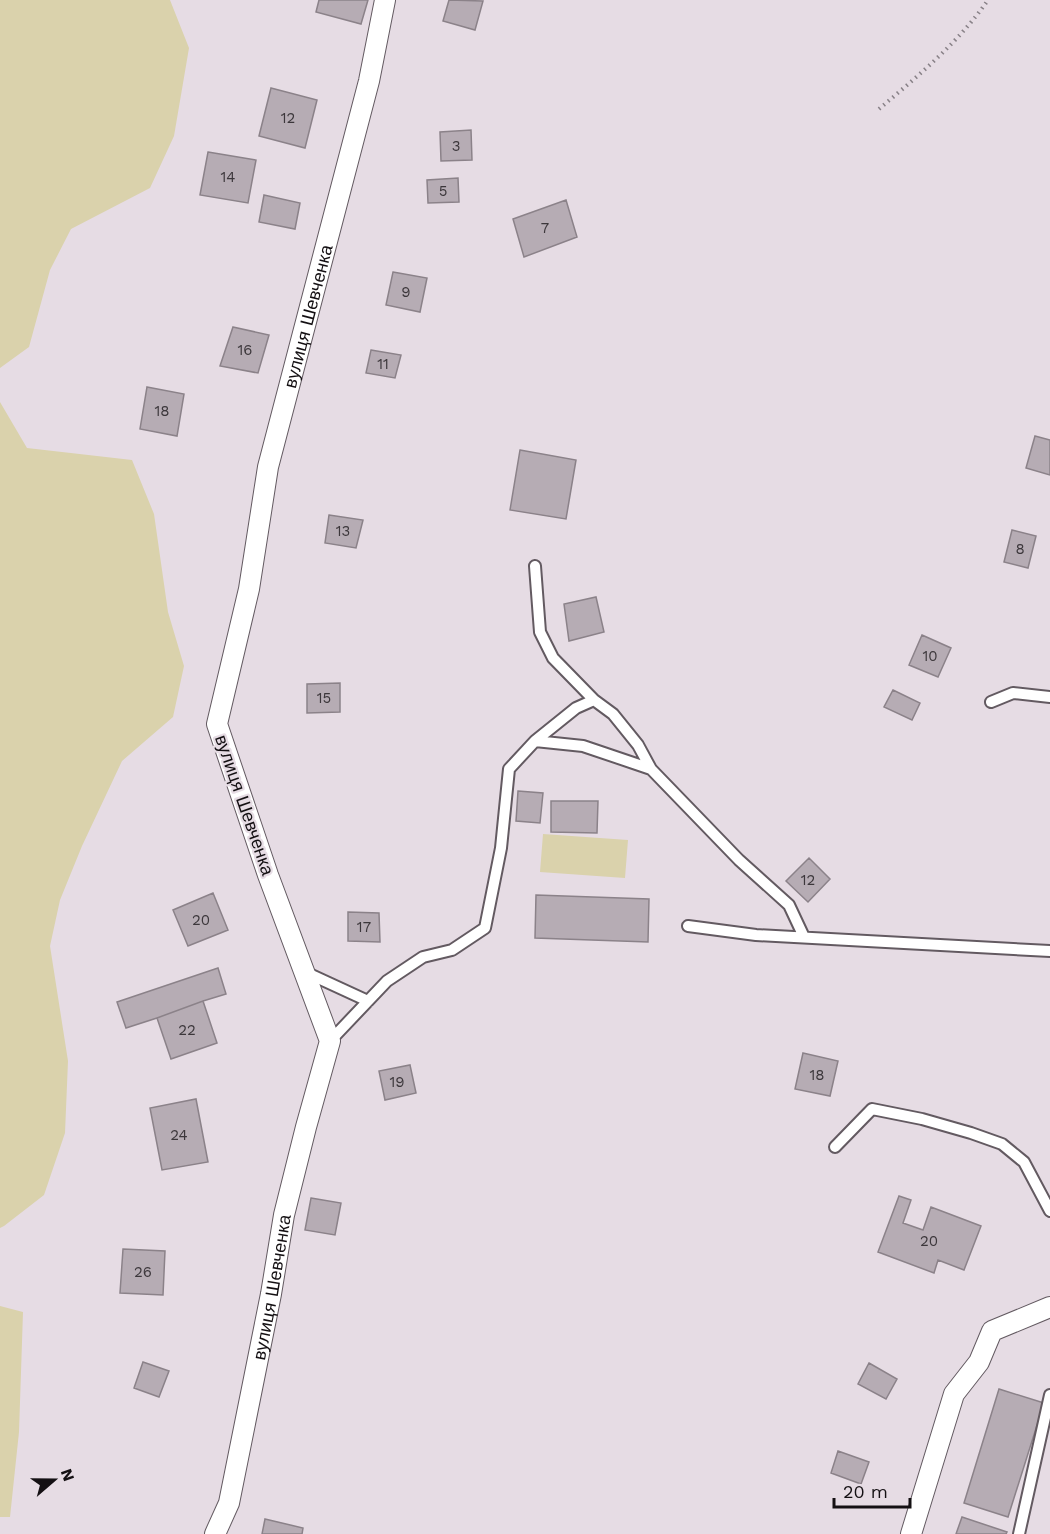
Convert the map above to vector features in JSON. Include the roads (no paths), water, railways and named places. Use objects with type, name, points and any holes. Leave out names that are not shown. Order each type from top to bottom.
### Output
[{"type":"street","name":"вулиця Шевченка","points":[[215,1534],[229,1503],[271,1293],[284,1215],[330,1041],[268,875],[217,724],[249,589],[267,466],[369,81],[385,0]]},
{"type":"street","points":[[911,1534],[954,1394],[979,1362],[992,1331],[1050,1307]]},
{"type":"lane","points":[[535,566],[540,632],[553,658],[594,700],[613,714],[638,745],[651,769],[739,860],[789,905],[804,937]]},
{"type":"lane","points":[[991,702],[1013,693],[1050,697]]},
{"type":"lane","points":[[330,1041],[387,981],[423,957],[452,950],[485,928],[501,848],[510,769],[535,741],[569,713],[594,700]]},
{"type":"lane","points":[[535,741],[583,746],[651,769]]},
{"type":"lane","points":[[688,926],[756,934],[1050,951]]},
{"type":"lane","points":[[304,972],[368,1001]]},
{"type":"lane","points":[[835,1147],[872,1109],[922,1119],[971,1133],[1002,1144],[1024,1162],[1050,1211]]},
{"type":"lane","points":[[1019,1534],[1050,1395]]}]
